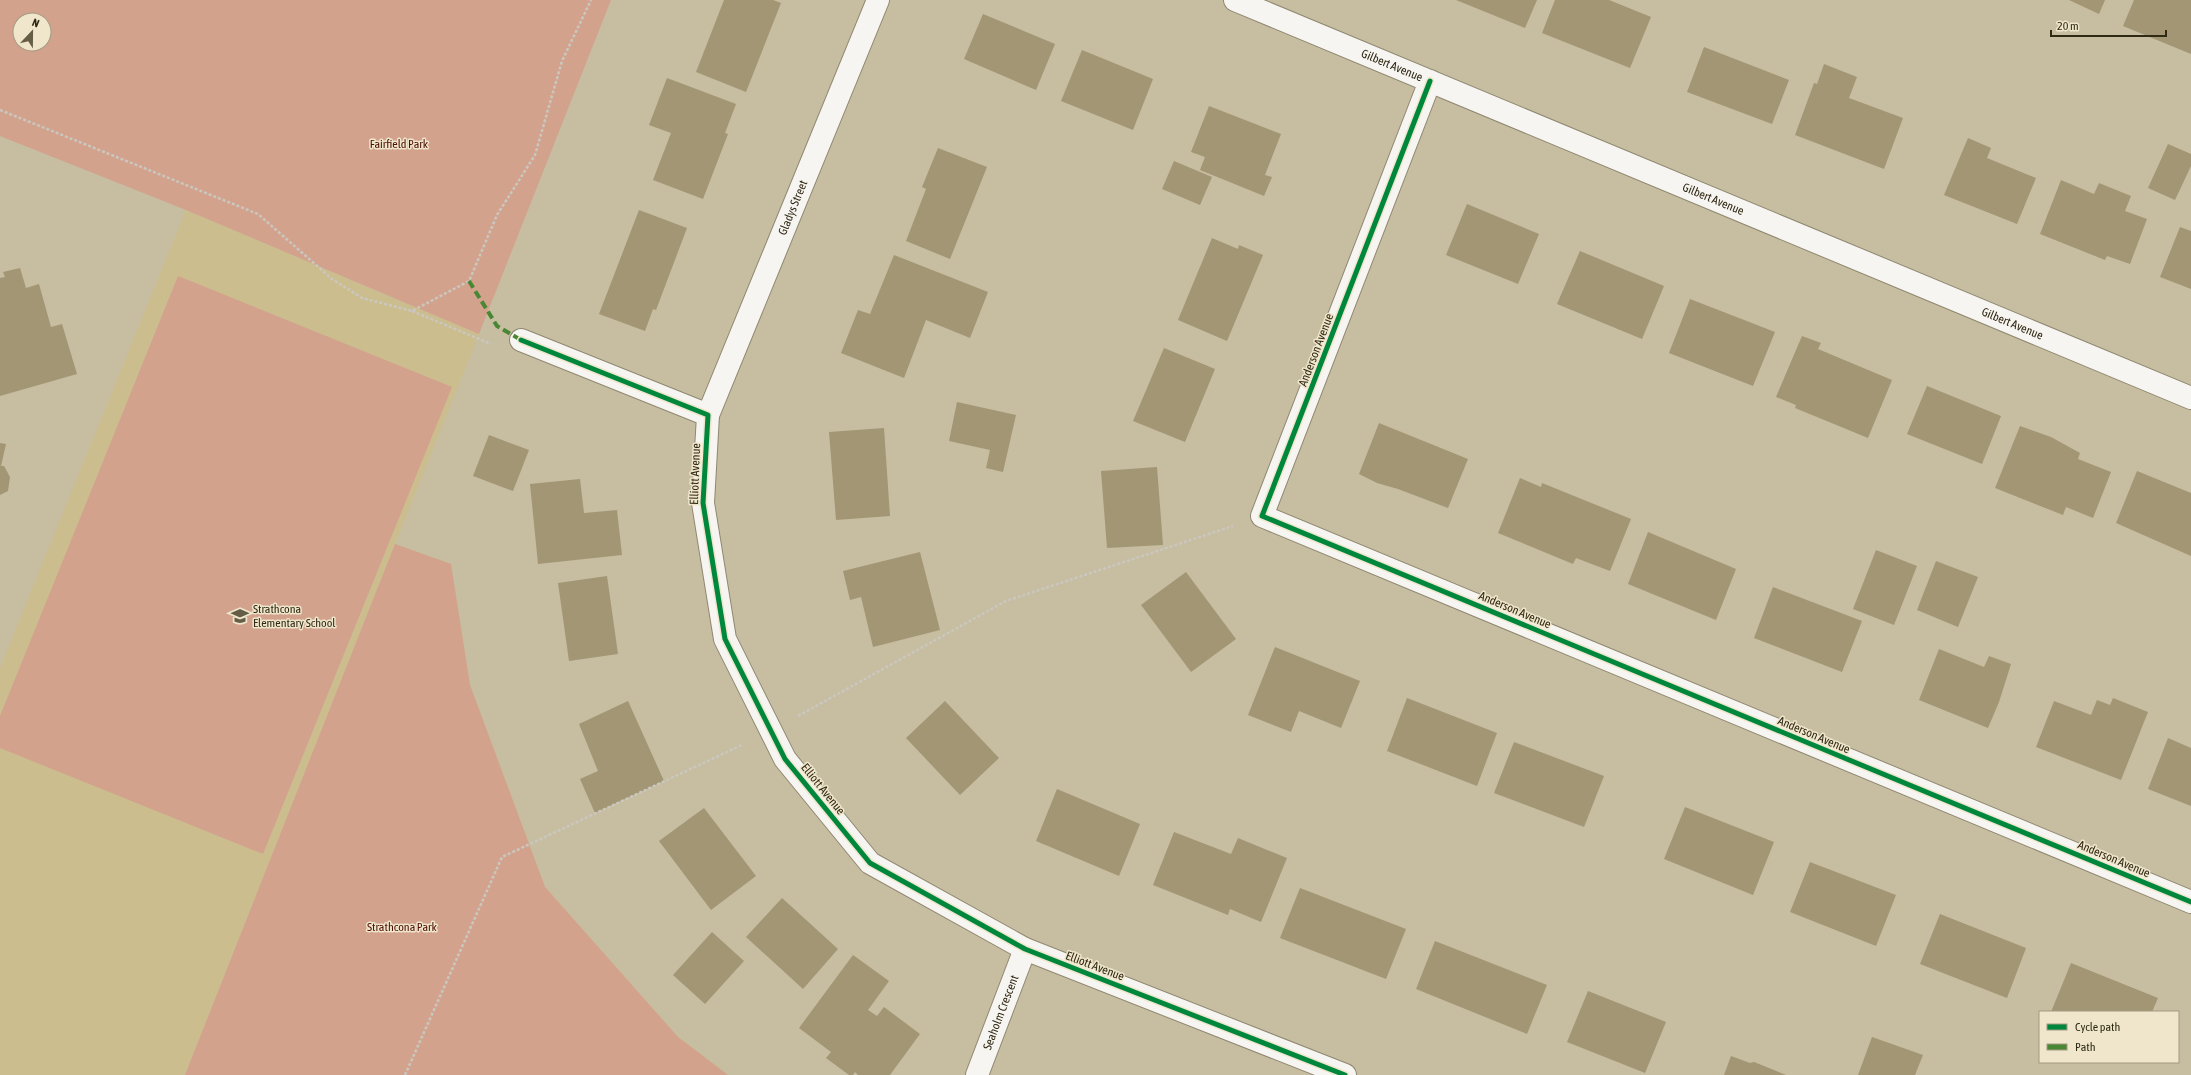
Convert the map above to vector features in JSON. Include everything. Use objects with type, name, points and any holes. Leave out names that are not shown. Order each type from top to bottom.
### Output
[{"type":"street","name":"Gladys Street","points":[[708,415],[878,0]]},
{"type":"street","name":"Gilbert Avenue","points":[[1236,0],[2191,398]]},
{"type":"street","name":"Anderson Avenue","points":[[1430,81],[1262,516],[2191,902]]},
{"type":"street","points":[[521,340],[708,415]]},
{"type":"street","name":"Elliott Avenue","points":[[708,415],[703,502],[725,639],[785,759],[870,863],[1026,949],[1345,1075]]},
{"type":"street","name":"Seaholm Crescent","points":[[977,1075],[1026,949]]},
{"type":"path","points":[[412,311],[469,281],[497,214],[535,155],[562,61],[591,0]]},
{"type":"path","points":[[0,110],[258,214],[332,279],[362,298],[412,311],[489,344],[521,340]]},
{"type":"shaded area","name":"Strathcona Elementary School","points":[[186,210],[479,334],[395,544],[451,564],[470,685],[545,887],[678,1037],[728,1075],[0,1075],[0,668]]},
{"type":"green space","name":"Fairfield Park","points":[[0,0],[611,0],[479,334],[186,210],[0,136]]},
{"type":"green space","points":[[178,276],[452,387],[263,854],[0,748],[0,716]]},
{"type":"green space","name":"Strathcona Park","points":[[395,544],[451,564],[470,685],[545,887],[678,1037],[728,1075],[185,1075]]},
{"type":"building","points":[[724,0],[773,0],[781,3],[746,92],[696,72]]},
{"type":"building","points":[[1456,0],[1537,0],[1525,28]]},
{"type":"building","points":[[1555,0],[1609,0],[1651,17],[1630,68],[1542,33]]},
{"type":"building","points":[[2069,0],[2105,0],[2099,14]]},
{"type":"building","points":[[2134,0],[2191,0],[2191,54],[2123,26]]},
{"type":"building","points":[[983,14],[1055,44],[1036,90],[964,59]]},
{"type":"building","points":[[1704,47],[1789,80],[1772,124],[1687,92]]},
{"type":"building","points":[[1082,50],[1153,79],[1133,130],[1061,101]]},
{"type":"building","points":[[1824,64],[1857,77],[1849,98],[1903,118],[1884,169],[1795,135],[1814,83],[1817,84]]},
{"type":"building","points":[[667,78],[736,104],[725,133],[728,134],[703,199],[653,180],[671,133],[649,125]]},
{"type":"building","points":[[1209,106],[1281,134],[1265,175],[1272,177],[1264,196],[1200,170],[1205,157],[1191,152]]},
{"type":"building","points":[[1968,138],[1991,148],[1987,158],[2036,178],[2017,224],[1944,195]]},
{"type":"building","points":[[2168,144],[2191,154],[2191,166],[2175,200],[2148,188]]},
{"type":"building","points":[[938,148],[987,167],[950,259],[906,241],[926,189],[922,187]]},
{"type":"building","points":[[1174,161],[1212,177],[1200,205],[1162,189]]},
{"type":"building","points":[[2061,180],[2094,194],[2099,183],[2131,196],[2125,211],[2147,219],[2130,264],[2107,256],[2105,260],[2040,234]]},
{"type":"building","points":[[1467,204],[1539,234],[1518,284],[1446,255]]},
{"type":"building","points":[[639,210],[687,228],[656,310],[653,309],[645,331],[599,314]]},
{"type":"building","points":[[2180,227],[2191,231],[2191,289],[2160,277]]},
{"type":"building","points":[[1212,238],[1238,249],[1239,245],[1263,255],[1227,341],[1178,320]]},
{"type":"building","points":[[1580,251],[1664,286],[1642,339],[1557,304]]},
{"type":"building","points":[[894,255],[988,292],[970,338],[926,320],[904,378],[841,353],[858,310],[870,314]]},
{"type":"building","points":[[20,268],[26,288],[39,284],[51,327],[62,324],[77,374],[0,396],[0,278],[5,277],[3,272]]},
{"type":"building","points":[[1690,299],[1775,332],[1753,386],[1669,353]]},
{"type":"building","points":[[1802,336],[1821,343],[1818,349],[1892,380],[1868,438],[1795,408],[1796,405],[1776,397]]},
{"type":"building","points":[[1164,348],[1215,369],[1185,442],[1133,421]]},
{"type":"building","points":[[1927,386],[2001,416],[1982,464],[1907,434]]},
{"type":"building","points":[[957,402],[1016,415],[1003,472],[986,468],[990,450],[949,441]]},
{"type":"building","points":[[1379,423],[1468,459],[1448,508],[1398,489],[1377,483],[1359,474]]},
{"type":"building","points":[[2020,426],[2051,437],[2080,453],[2078,459],[2111,472],[2093,518],[2066,507],[2063,515],[1995,488]]},
{"type":"building","points":[[884,428],[890,516],[836,520],[829,432]]},
{"type":"building","points":[[489,435],[529,450],[513,491],[473,476]]},
{"type":"building","points":[[0,443],[6,444],[1,466],[4,466],[10,477],[8,491],[0,495]]},
{"type":"building","points":[[1157,467],[1163,545],[1107,548],[1101,471]]},
{"type":"building","points":[[2137,471],[2191,493],[2191,556],[2116,523]]},
{"type":"building","points":[[1520,478],[1541,487],[1542,483],[1631,519],[1610,571],[1576,558],[1573,564],[1498,533]]},
{"type":"building","points":[[580,479],[584,513],[617,510],[622,555],[538,564],[530,484]]},
{"type":"building","points":[[1648,532],[1736,569],[1716,620],[1628,584]]},
{"type":"building","points":[[1876,550],[1917,566],[1894,625],[1853,609]]},
{"type":"building","points":[[920,552],[940,630],[873,647],[861,597],[850,600],[843,571]]},
{"type":"building","points":[[1936,561],[1978,577],[1958,627],[1917,610]]},
{"type":"building","points":[[1186,572],[1236,639],[1191,672],[1141,605]]},
{"type":"building","points":[[607,576],[618,654],[569,661],[558,583]]},
{"type":"building","points":[[1773,587],[1862,621],[1842,672],[1754,638]]},
{"type":"building","points":[[1275,647],[1360,681],[1341,728],[1299,711],[1291,732],[1248,715]]},
{"type":"building","points":[[1939,649],[1984,667],[1989,656],[2011,664],[1999,702],[1988,728],[1919,700]]},
{"type":"building","points":[[1407,698],[1497,733],[1477,786],[1387,751]]},
{"type":"building","points":[[2113,698],[2148,712],[2121,780],[2036,747],[2054,701],[2091,715],[2097,700],[2110,705]]},
{"type":"building","points":[[628,701],[664,781],[595,813],[580,779],[598,771],[579,724]]},
{"type":"building","points":[[945,701],[999,758],[960,795],[906,738]]},
{"type":"building","points":[[2168,738],[2191,748],[2191,806],[2148,789]]},
{"type":"building","points":[[1514,742],[1604,776],[1584,827],[1494,793]]},
{"type":"building","points":[[1057,789],[1140,824],[1119,876],[1036,841]]},
{"type":"building","points":[[1685,807],[1774,842],[1753,895],[1664,859]]},
{"type":"building","points":[[704,808],[756,876],[711,910],[659,841]]},
{"type":"building","points":[[1174,832],[1231,854],[1238,838],[1287,858],[1261,922],[1230,909],[1228,915],[1153,885]]},
{"type":"building","points":[[1810,862],[1896,895],[1876,946],[1790,912]]},
{"type":"building","points":[[1300,888],[1406,929],[1386,979],[1280,938]]},
{"type":"building","points":[[782,898],[838,949],[803,989],[746,937]]},
{"type":"building","points":[[1940,914],[2026,948],[2007,998],[1920,964]]},
{"type":"building","points":[[712,932],[744,961],[705,1004],[673,975]]},
{"type":"building","points":[[1435,941],[1547,985],[1527,1034],[1416,989]]},
{"type":"building","points":[[853,955],[889,981],[868,1010],[877,1016],[884,1007],[920,1034],[890,1075],[858,1075],[855,1072],[853,1075],[849,1075],[826,1058],[831,1052],[799,1028]]},
{"type":"building","points":[[2071,963],[2158,998],[2152,1011],[2051,1011]]},
{"type":"building","points":[[1588,991],[1666,1022],[1645,1073],[1567,1042]]},
{"type":"building","points":[[1872,1037],[1923,1055],[1915,1075],[1858,1075]]},
{"type":"building","points":[[1731,1056],[1750,1063],[1754,1062],[1786,1075],[1724,1075]]},
{"type":"marked path","points":[[469,281],[497,326],[521,340]]},
{"type":"cycle path","points":[[1430,81],[1262,516],[2191,902]]},
{"type":"cycle path","points":[[521,340],[708,415],[703,503],[725,639],[785,759],[870,863],[1025,949],[1345,1075]]},
{"type":"place","name":"Strathcona Elementary School","points":[[240,616]]}]
